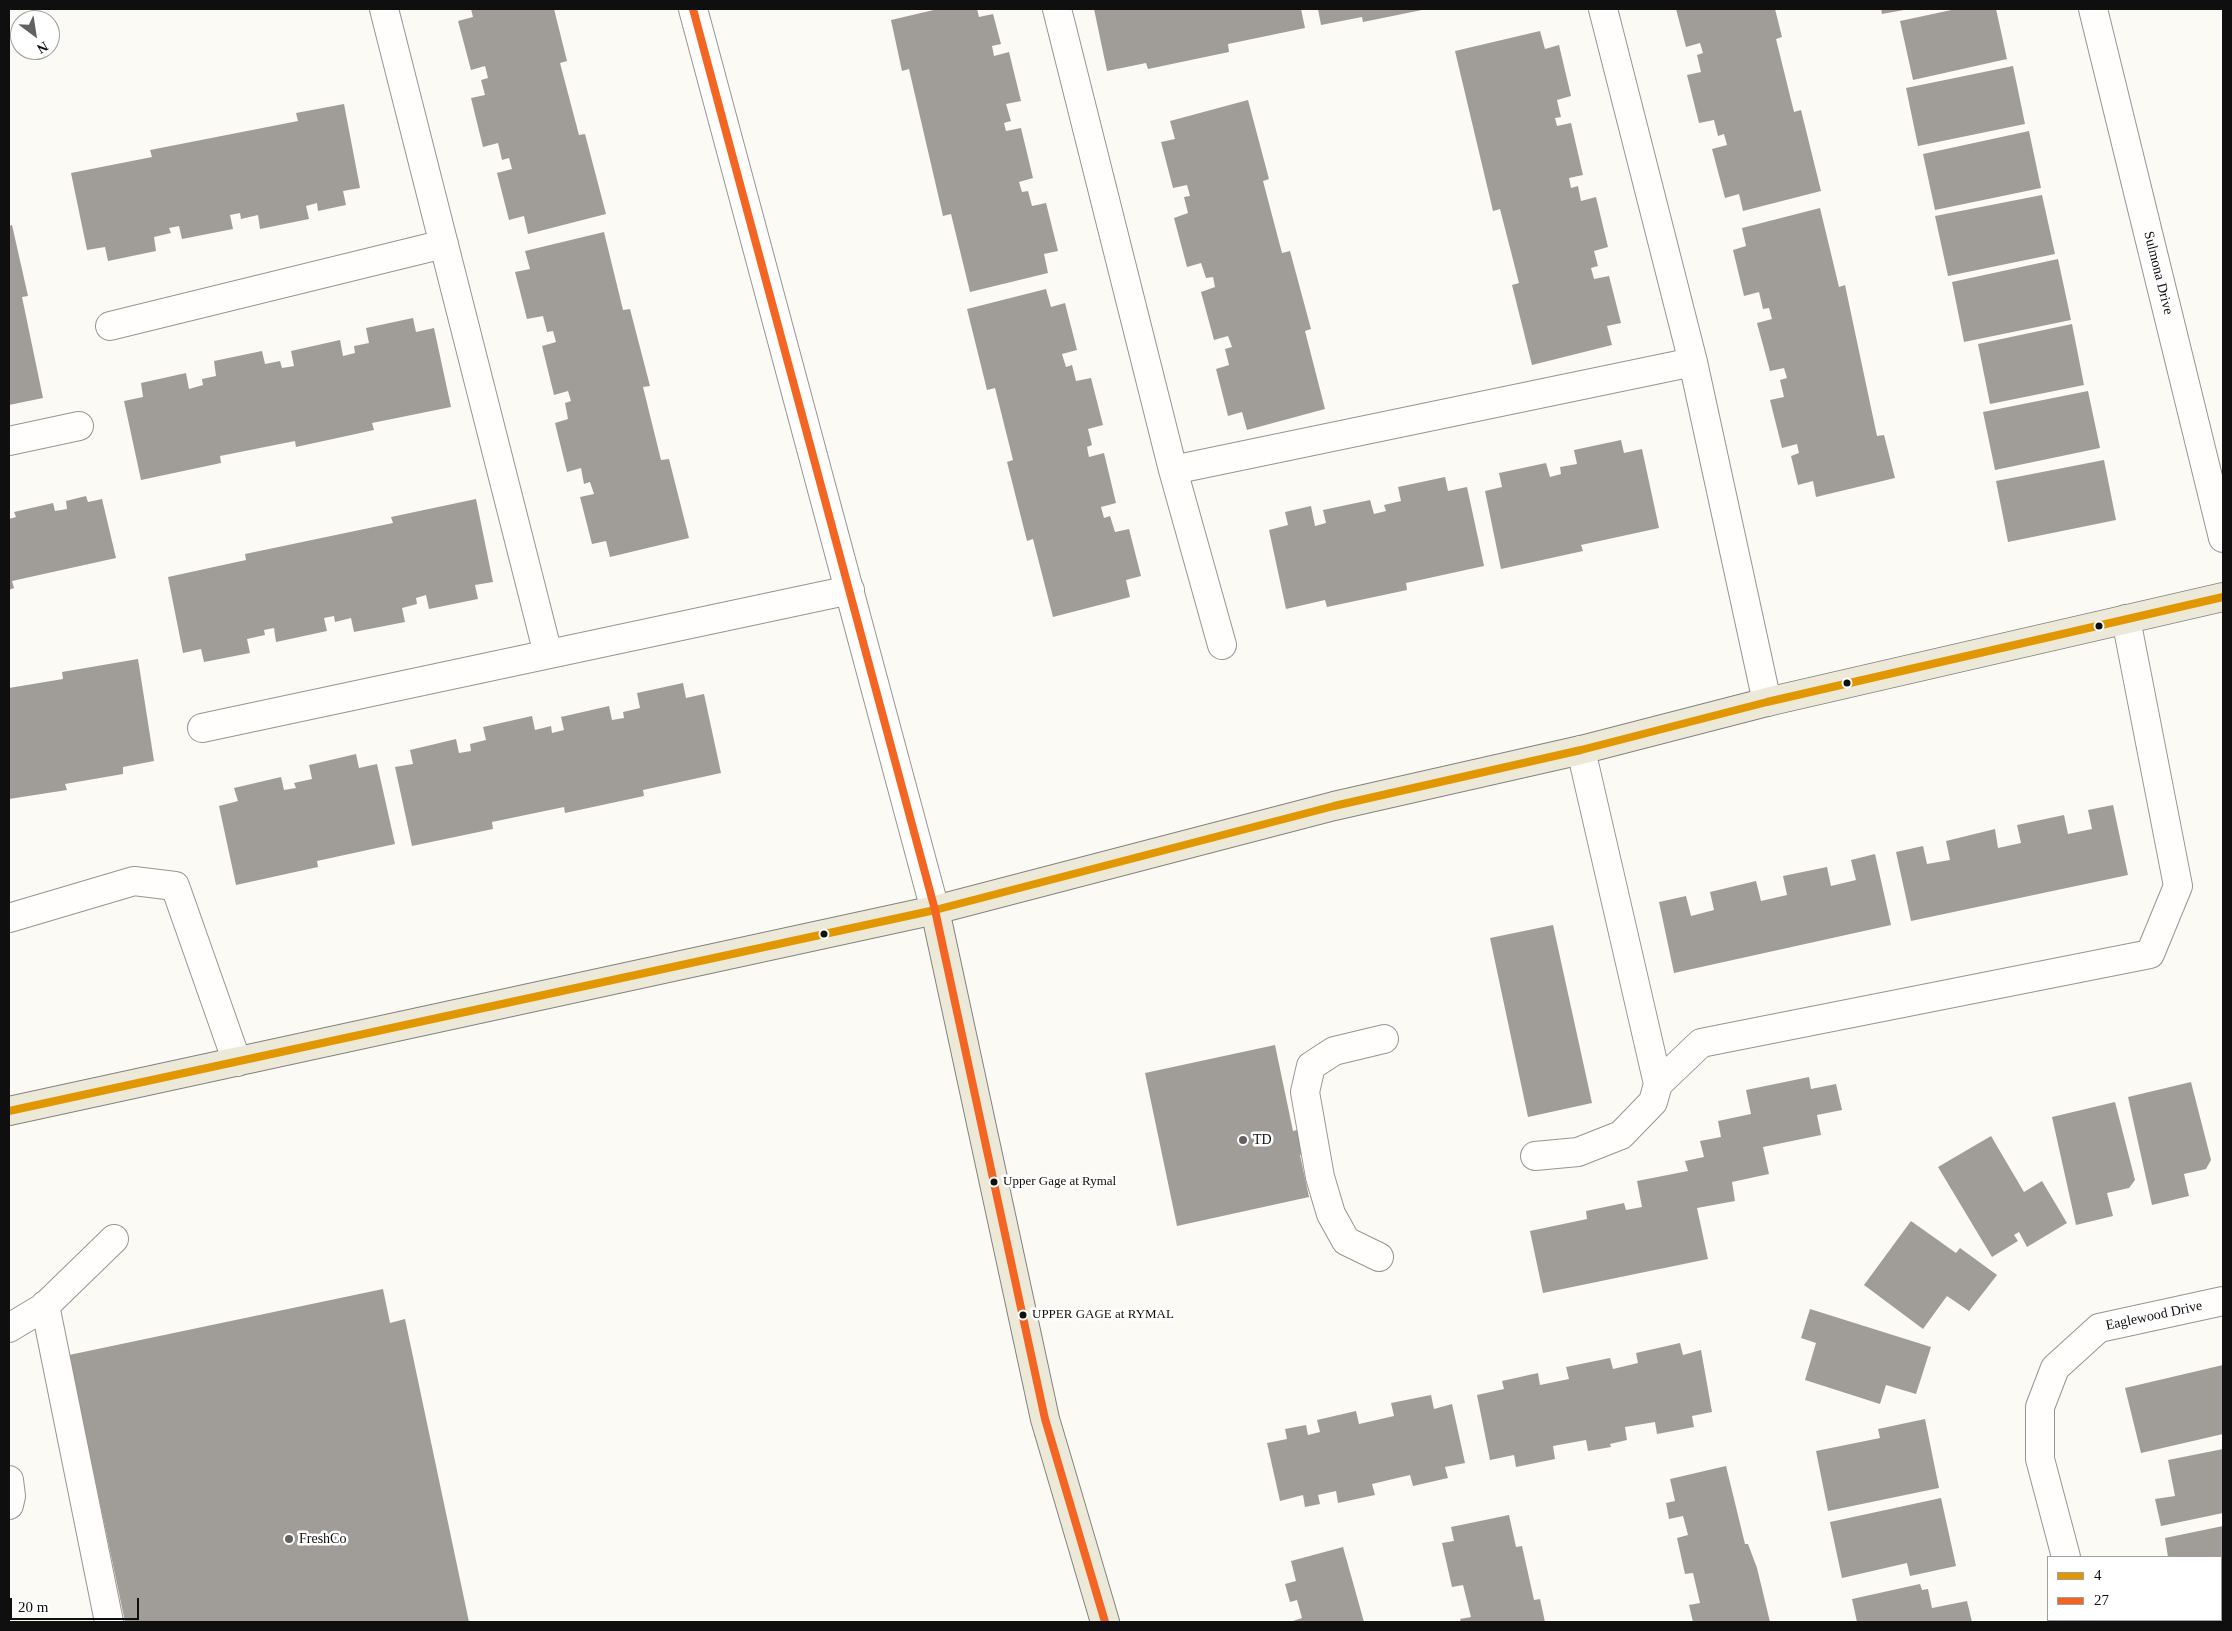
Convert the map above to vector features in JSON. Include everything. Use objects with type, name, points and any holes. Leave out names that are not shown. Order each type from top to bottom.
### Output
[{"type":"main road","points":[[9,1111],[935,910],[1334,806],[1581,750],[1767,702],[2223,597]]},
{"type":"main road","points":[[935,910],[1044,1419],[1105,1622]]},
{"type":"street","points":[[384,9],[548,654]]},
{"type":"street","points":[[693,9],[935,910]]},
{"type":"street","points":[[1057,9],[1173,470],[1222,645]]},
{"type":"street","points":[[1603,9],[1693,362],[1767,702]]},
{"type":"street","name":"Sulmona Drive","points":[[2092,9],[2223,538]]},
{"type":"street","points":[[110,326],[444,244]]},
{"type":"street","points":[[1173,470],[1693,362]]},
{"type":"street","points":[[9,441],[79,426]]},
{"type":"street","points":[[202,728],[850,590]]},
{"type":"street","points":[[1658,1084],[1701,1043],[2150,954],[2178,886],[2126,618]]},
{"type":"street","points":[[1535,1156],[1578,1152],[1621,1135],[1653,1102],[1658,1084],[1581,750]]},
{"type":"street","points":[[9,918],[134,880],[175,886],[237,1062]]},
{"type":"street","points":[[1379,1257],[1346,1241],[1331,1214],[1320,1177],[1305,1092],[1311,1066],[1334,1051],[1384,1039]]},
{"type":"street","points":[[9,1328],[45,1305],[114,1239]]},
{"type":"street","name":"Eaglewood Drive","points":[[2066,1556],[2040,1459],[2040,1407],[2055,1368],[2099,1328],[2223,1301]]},
{"type":"street","points":[[45,1305],[109,1622]]},
{"type":"building","points":[[471,9],[554,9],[567,61],[560,63],[579,135],[585,134],[606,214],[528,234],[524,216],[509,220],[497,173],[512,169],[509,158],[502,160],[498,143],[483,147],[471,98],[485,95],[481,80],[488,78],[485,66],[471,70],[458,21],[473,17]]},
{"type":"building","points":[[938,9],[977,9],[979,17],[993,14],[1001,44],[992,46],[994,56],[1009,52],[1021,101],[1006,104],[1011,121],[1004,123],[1006,131],[1021,128],[1033,178],[1019,182],[1022,192],[1028,191],[1032,206],[1046,203],[1058,251],[1044,254],[1048,273],[970,292],[951,214],[943,216],[909,69],[902,71],[891,20]]},
{"type":"building","points":[[1094,9],[1301,9],[1305,28],[1228,44],[1229,52],[1148,69],[1146,63],[1107,71]]},
{"type":"building","points":[[1318,9],[1422,10],[1363,22],[1362,17],[1321,25]]},
{"type":"building","points":[[1676,9],[1775,9],[1782,37],[1776,39],[1794,112],[1801,110],[1821,191],[1743,211],[1739,194],[1725,198],[1712,149],[1727,145],[1724,134],[1718,136],[1714,120],[1699,123],[1687,75],[1701,72],[1697,55],[1703,53],[1700,43],[1686,47]]},
{"type":"building","points":[[1881,9],[1904,9],[1904,10],[1882,14]]},
{"type":"building","points":[[1956,9],[1996,9],[2007,59],[1913,80],[1900,21]]},
{"type":"building","points":[[1540,31],[1545,49],[1559,45],[1571,96],[1557,100],[1561,117],[1555,118],[1557,126],[1571,123],[1583,175],[1569,178],[1571,188],[1578,186],[1581,201],[1596,197],[1608,247],[1594,251],[1598,266],[1591,268],[1594,279],[1609,276],[1621,323],[1607,326],[1612,345],[1532,365],[1512,285],[1519,283],[1500,209],[1493,211],[1455,51]]},
{"type":"building","points":[[2013,66],[2025,124],[1918,146],[1906,88]]},
{"type":"building","points":[[1248,100],[1269,179],[1263,181],[1282,253],[1290,251],[1311,329],[1305,331],[1325,409],[1247,430],[1242,412],[1228,416],[1216,369],[1229,365],[1225,349],[1232,347],[1228,336],[1214,340],[1201,292],[1215,287],[1213,277],[1206,278],[1201,263],[1187,267],[1174,218],[1188,213],[1184,197],[1190,196],[1187,185],[1173,188],[1161,142],[1175,139],[1170,121]]},
{"type":"building","points":[[344,104],[360,188],[343,191],[346,205],[318,211],[317,203],[306,206],[309,219],[260,229],[258,215],[241,219],[240,213],[230,215],[233,229],[182,239],[179,226],[169,228],[171,233],[154,237],[156,251],[108,261],[105,247],[87,250],[71,173],[152,157],[150,150],[298,121],[296,113]]},
{"type":"building","points":[[2029,131],[2041,188],[1935,210],[1923,154]]},
{"type":"building","points":[[2042,195],[2055,254],[1948,276],[1935,216]]},
{"type":"building","points":[[1820,208],[1839,287],[1845,285],[1877,436],[1884,435],[1895,478],[1816,497],[1813,481],[1798,485],[1791,456],[1799,453],[1797,444],[1782,448],[1770,400],[1784,397],[1780,380],[1787,378],[1784,368],[1770,371],[1757,323],[1772,319],[1769,308],[1763,309],[1759,292],[1744,296],[1733,250],[1746,246],[1742,228]]},
{"type":"building","points":[[12,225],[28,296],[22,297],[43,398],[9,405],[9,226]]},
{"type":"building","points":[[604,232],[623,310],[630,309],[650,386],[643,387],[661,460],[669,459],[689,538],[610,557],[606,541],[592,544],[580,497],[594,494],[590,482],[584,484],[581,468],[567,472],[555,423],[568,419],[565,403],[571,401],[568,391],[554,395],[542,346],[556,342],[553,331],[547,332],[543,316],[527,319],[515,272],[530,269],[525,251]]},
{"type":"building","points":[[2058,259],[2071,320],[1964,342],[1952,282]]},
{"type":"building","points":[[1046,289],[1051,307],[1065,303],[1077,350],[1062,354],[1066,367],[1072,365],[1076,381],[1091,378],[1103,425],[1088,429],[1092,445],[1087,447],[1089,457],[1104,453],[1116,503],[1101,507],[1104,518],[1110,516],[1115,532],[1129,529],[1141,576],[1126,580],[1130,597],[1053,617],[1033,539],[1027,541],[1007,462],[1013,460],[995,388],[987,390],[967,309]]},
{"type":"building","points":[[413,318],[416,332],[434,328],[451,407],[372,423],[374,430],[296,447],[295,441],[220,456],[221,463],[141,480],[124,401],[143,397],[141,383],[186,373],[189,389],[203,385],[202,379],[216,376],[214,361],[262,351],[265,364],[280,361],[282,368],[294,366],[291,351],[340,340],[343,356],[355,353],[354,346],[369,343],[366,328]]},
{"type":"building","points":[[2072,324],[2084,385],[1990,404],[1978,344]]},
{"type":"building","points":[[2088,391],[2100,448],[1995,470],[1983,412]]},
{"type":"building","points":[[1621,440],[1624,453],[1642,449],[1659,528],[1581,545],[1583,551],[1501,569],[1485,491],[1502,487],[1499,473],[1546,463],[1550,477],[1561,474],[1560,467],[1577,464],[1574,450]]},
{"type":"building","points":[[2104,460],[2116,520],[2008,542],[1996,481]]},
{"type":"building","points":[[1445,477],[1448,491],[1467,487],[1484,566],[1406,583],[1407,590],[1327,607],[1325,600],[1286,609],[1269,530],[1288,525],[1285,512],[1311,506],[1315,526],[1326,523],[1323,510],[1370,500],[1374,514],[1386,511],[1384,505],[1401,501],[1398,487]]},
{"type":"building","points":[[86,496],[88,502],[102,499],[116,558],[12,581],[14,588],[9,590],[9,519],[16,517],[14,512],[53,503],[55,511],[67,509],[66,501]]},
{"type":"building","points":[[476,499],[493,582],[475,585],[478,599],[429,609],[426,595],[416,598],[417,604],[402,608],[405,622],[354,632],[351,618],[335,622],[334,616],[324,618],[327,631],[276,642],[274,628],[264,630],[265,635],[247,639],[250,653],[204,662],[201,649],[183,653],[168,577],[246,560],[245,554],[393,523],[391,517]]},
{"type":"building","points":[[138,659],[154,761],[123,767],[123,774],[65,784],[67,790],[9,799],[9,688],[63,679],[62,672]]},
{"type":"building","points":[[683,683],[686,698],[704,694],[721,773],[643,790],[644,796],[565,813],[564,807],[492,822],[493,829],[412,846],[395,767],[413,764],[410,750],[456,739],[459,753],[471,751],[470,744],[486,740],[483,727],[532,716],[535,730],[551,726],[552,733],[564,730],[561,717],[609,706],[612,720],[624,718],[623,712],[640,708],[637,693]]},
{"type":"building","points":[[356,754],[359,768],[377,764],[395,844],[317,861],[318,867],[236,885],[219,806],[238,801],[234,788],[281,777],[284,790],[296,788],[294,783],[312,779],[309,765]]},
{"type":"building","points":[[2113,805],[2128,875],[1911,921],[1896,852],[1923,846],[1927,864],[1950,860],[1946,841],[1995,829],[1998,848],[2021,843],[2017,825],[2064,815],[2068,834],[2092,829],[2088,810]]},
{"type":"building","points":[[1875,854],[1891,925],[1674,973],[1659,902],[1686,896],[1691,916],[1714,910],[1710,892],[1756,881],[1761,901],[1787,895],[1783,876],[1827,867],[1831,886],[1856,880],[1851,860]]},
{"type":"building","points":[[1553,925],[1592,1103],[1528,1117],[1490,938]]},
{"type":"building","name":"TD","points":[[1275,1045],[1293,1131],[1311,1126],[1316,1151],[1300,1155],[1309,1197],[1177,1226],[1145,1073]]},
{"type":"building","points":[[1809,1077],[1811,1089],[1836,1084],[1842,1110],[1817,1115],[1821,1135],[1763,1147],[1769,1174],[1732,1182],[1735,1201],[1697,1208],[1708,1259],[1543,1293],[1530,1231],[1587,1219],[1586,1211],[1624,1203],[1626,1210],[1642,1207],[1637,1181],[1688,1171],[1685,1161],[1704,1157],[1700,1141],[1721,1137],[1718,1121],[1751,1114],[1746,1090]]},
{"type":"building","points":[[2191,1082],[2211,1160],[2206,1169],[2184,1174],[2189,1196],[2152,1205],[2128,1097]]},
{"type":"building","points":[[2115,1102],[2135,1180],[2129,1188],[2107,1193],[2113,1216],[2076,1225],[2052,1117]]},
{"type":"building","points":[[1991,1136],[2024,1192],[2042,1181],[2067,1223],[2027,1247],[2019,1232],[2014,1235],[2018,1241],[1992,1257],[1938,1167]]},
{"type":"building","points":[[1911,1221],[1956,1253],[1960,1248],[1997,1275],[1969,1311],[1947,1296],[1923,1329],[1864,1285]]},
{"type":"building","points":[[383,1289],[390,1323],[405,1319],[469,1622],[125,1622],[69,1355]]},
{"type":"building","points":[[1810,1309],[1931,1347],[1916,1394],[1886,1385],[1880,1404],[1805,1380],[1816,1343],[1801,1338]]},
{"type":"building","points":[[1680,1343],[1683,1355],[1701,1350],[1712,1412],[1692,1416],[1694,1427],[1657,1434],[1655,1422],[1625,1427],[1627,1440],[1610,1444],[1611,1447],[1588,1451],[1586,1440],[1553,1446],[1555,1459],[1516,1467],[1514,1455],[1490,1460],[1477,1395],[1504,1389],[1502,1381],[1538,1373],[1540,1385],[1569,1379],[1566,1367],[1610,1358],[1613,1369],[1638,1363],[1636,1353]]},
{"type":"building","points":[[2223,1365],[2223,1434],[2141,1453],[2125,1388]]},
{"type":"building","points":[[1431,1395],[1434,1409],[1452,1404],[1465,1463],[1445,1467],[1448,1478],[1413,1486],[1410,1475],[1372,1484],[1375,1495],[1338,1503],[1336,1491],[1318,1495],[1320,1504],[1305,1507],[1303,1495],[1280,1501],[1267,1443],[1287,1439],[1285,1429],[1306,1425],[1308,1435],[1320,1432],[1317,1420],[1356,1411],[1359,1424],[1394,1416],[1391,1403]]},
{"type":"building","points":[[1925,1419],[1939,1488],[1828,1511],[1816,1451],[1880,1438],[1878,1429]]},
{"type":"building","points":[[2223,1449],[2223,1513],[2161,1526],[2155,1499],[2175,1496],[2168,1460]]},
{"type":"building","points":[[1726,1466],[1745,1544],[1748,1544],[1757,1568],[1770,1622],[1693,1622],[1689,1605],[1700,1603],[1693,1573],[1685,1574],[1677,1538],[1688,1535],[1683,1516],[1669,1519],[1666,1503],[1675,1501],[1670,1479]]},
{"type":"building","points":[[1941,1498],[1956,1566],[1910,1576],[1907,1563],[1842,1578],[1830,1522]]},
{"type":"building","points":[[1509,1515],[1516,1547],[1522,1546],[1534,1600],[1540,1599],[1545,1622],[1461,1622],[1460,1619],[1471,1617],[1463,1585],[1452,1587],[1442,1543],[1454,1541],[1451,1527]]},
{"type":"building","points":[[2223,1526],[2223,1595],[2222,1556],[2168,1556],[2165,1538]]},
{"type":"building","points":[[1343,1547],[1364,1622],[1290,1622],[1302,1618],[1297,1600],[1290,1602],[1285,1584],[1296,1581],[1291,1561]]},
{"type":"building","points":[[1920,1584],[1922,1590],[1928,1589],[1932,1608],[1967,1601],[1972,1622],[1857,1622],[1852,1599]]},
{"type":"building","points":[[2223,1610],[2223,1622],[2189,1622],[2222,1621]]},
{"type":"transit line","name":"27","points":[[693,9],[935,910],[1045,1419],[1105,1622]]},
{"type":"transit line","name":"4","points":[[9,1111],[935,910],[1334,806],[1581,750],[1767,702],[2223,597]]},
{"type":"place","name":"TD","points":[[1243,1140]]},
{"type":"place","name":"Upper Gage at Rymal","points":[[994,1182]]},
{"type":"place","name":"UPPER GAGE at RYMAL","points":[[1023,1315]]},
{"type":"place","name":"FreshCo","points":[[289,1539]]}]
